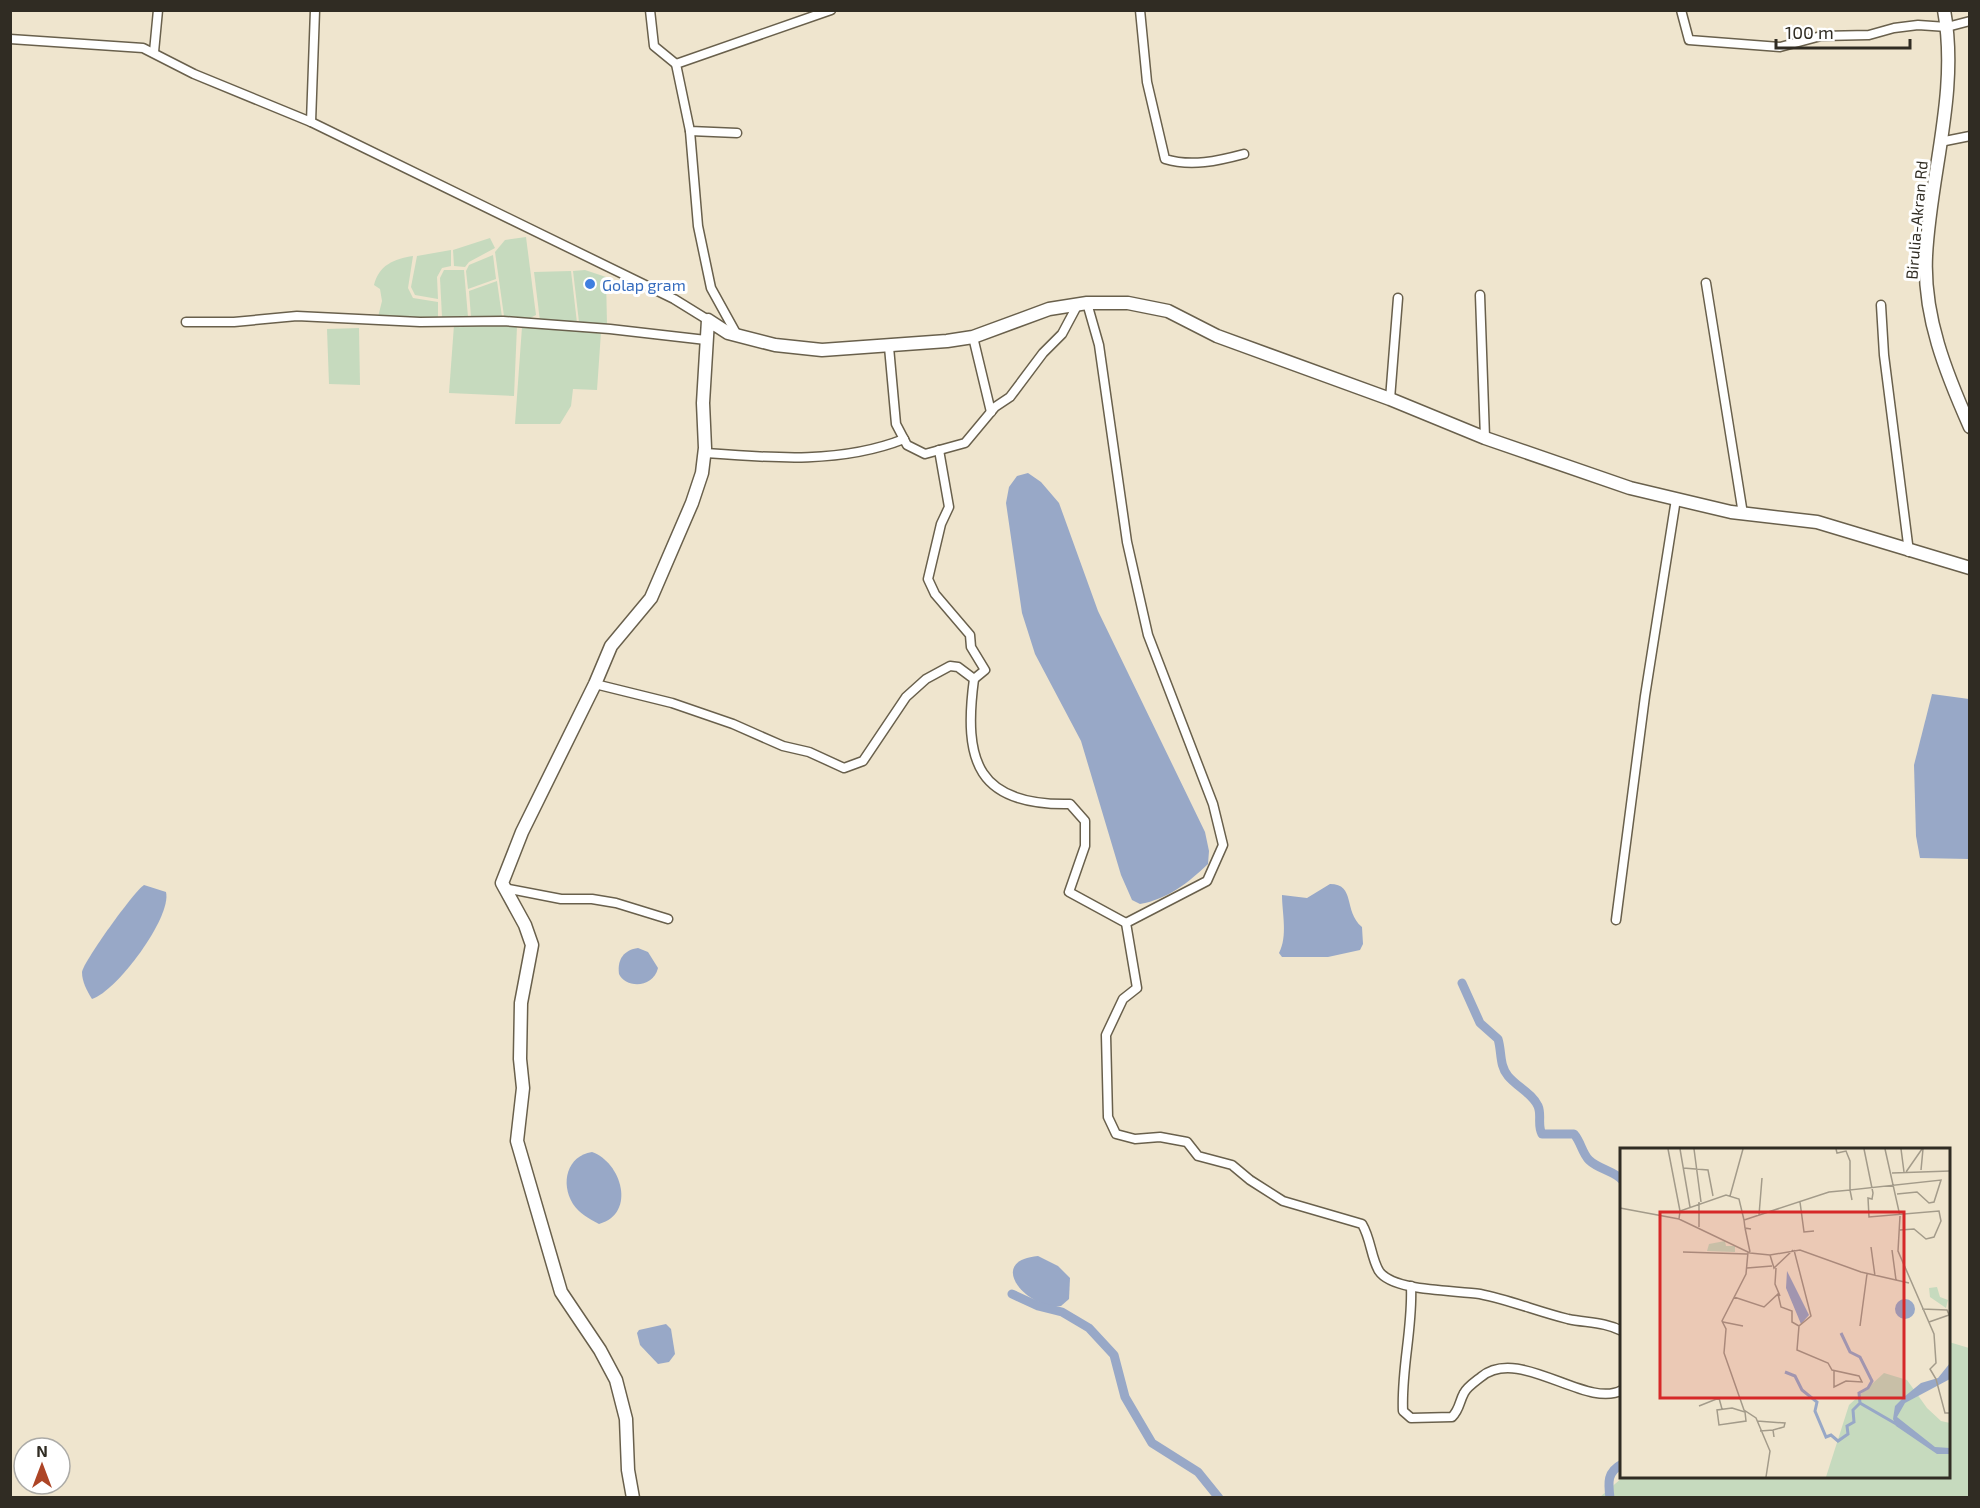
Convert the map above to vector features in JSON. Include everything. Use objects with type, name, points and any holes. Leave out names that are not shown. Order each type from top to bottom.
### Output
[{"type":"street","points":[[154,52],[158,10]]},
{"type":"street","points":[[311,122],[315,10]]},
{"type":"street","points":[[650,10],[652,41],[676,64],[690,131],[698,226],[711,288],[737,335]]},
{"type":"street","points":[[676,64],[805,15],[831,10]]},
{"type":"street","points":[[1140,10],[1147,82],[1165,159],[1188,163],[1244,154]]},
{"type":"street","points":[[1681,10],[1689,40],[1780,47],[1837,34],[1869,35],[1918,25],[1947,27],[1970,21]]},
{"type":"street","name":"Birulia-Akran Rd","points":[[1944,10],[1947,27],[1948,80],[1926,256],[1927,289],[1930,318],[1951,383],[1970,427]]},
{"type":"street","points":[[10,39],[143,48],[154,52],[194,74],[311,122],[674,299],[737,335],[775,345],[822,350],[889,347],[973,337],[1049,309],[1082,304],[1128,303],[1168,311],[1217,336],[1241,342],[1485,438],[1630,488],[1743,514],[1817,522],[1874,538],[1909,552],[1970,568]]},
{"type":"street","points":[[690,131],[737,133]]},
{"type":"street","points":[[1940,142],[1970,136]]},
{"type":"street","points":[[1706,283],[1743,514]]},
{"type":"street","points":[[1480,295],[1485,438]]},
{"type":"street","points":[[1390,399],[1398,298]]},
{"type":"street","points":[[889,347],[896,424],[907,445],[925,454],[965,443],[991,412],[1011,397],[1043,353],[1062,334],[1082,304]]},
{"type":"street","points":[[1082,304],[1099,345],[1127,542],[1148,634],[1213,804],[1223,845],[1207,881],[1126,923]]},
{"type":"street","points":[[1881,305],[1884,355],[1909,552]]},
{"type":"street","points":[[186,322],[234,322],[297,316],[420,322],[503,321],[610,329],[706,340]]},
{"type":"street","points":[[633,1497],[628,1470],[626,1419],[616,1380],[600,1350],[561,1293],[517,1141],[523,1088],[520,1059],[521,1003],[532,945],[525,925],[502,883],[522,832],[595,684],[611,646],[651,598],[692,503],[702,473],[705,453],[703,403],[708,320]]},
{"type":"street","points":[[973,337],[991,412]]},
{"type":"street","points":[[705,453],[822,457],[876,450],[904,440]]},
{"type":"street","points":[[939,450],[949,507],[941,524],[928,579],[934,594],[970,635],[971,647],[985,670],[974,679],[969,716],[972,749],[979,767],[991,783],[1014,798],[1070,804],[1085,821],[1085,846],[1069,892],[1126,923]]},
{"type":"street","points":[[1616,920],[1645,696],[1676,499]]},
{"type":"street","points":[[595,684],[682,707],[733,724],[783,746],[809,752],[844,768],[863,761],[906,697],[926,679],[950,666],[958,667],[974,679]]},
{"type":"street","points":[[504,888],[561,899],[592,899],[616,903],[668,919]]},
{"type":"street","points":[[1126,923],[1137,988],[1123,999],[1106,1035],[1108,1117],[1116,1134],[1135,1139],[1160,1137],[1187,1142],[1198,1156],[1232,1165],[1250,1180],[1283,1201],[1362,1224],[1368,1233],[1379,1272],[1393,1282],[1482,1294],[1570,1319],[1610,1325],[1620,1330]]},
{"type":"street","points":[[1411,1286],[1412,1318],[1402,1389],[1403,1411],[1411,1418],[1452,1417],[1460,1409],[1464,1393],[1483,1375],[1503,1366],[1526,1370],[1605,1396],[1620,1391]]},
{"type":"green space","points":[[526,237],[536,315],[530,318],[504,316],[495,252],[505,240]]},
{"type":"green space","points":[[490,238],[495,248],[469,262],[465,267],[454,266],[453,250]]},
{"type":"green space","points":[[451,250],[451,266],[442,268],[437,277],[438,299],[415,295],[411,287],[417,256]]},
{"type":"green space","points":[[493,255],[496,279],[468,289],[466,271],[469,265]]},
{"type":"green space","points":[[413,256],[408,288],[413,298],[438,302],[438,318],[378,317],[382,301],[380,289],[374,285],[376,278],[388,264]]},
{"type":"green space","points":[[444,270],[464,270],[468,317],[442,317],[440,278]]},
{"type":"green space","points":[[585,270],[606,277],[607,325],[579,322],[573,271]]},
{"type":"green space","points":[[571,271],[577,323],[540,321],[534,272]]},
{"type":"green space","points":[[497,281],[502,317],[471,317],[469,291]]},
{"type":"green space","points":[[454,325],[517,326],[514,396],[449,393]]},
{"type":"green space","points":[[522,327],[601,332],[597,390],[573,389],[571,406],[560,424],[515,424]]},
{"type":"green space","points":[[359,328],[360,385],[329,384],[327,329]]},
{"type":"green space","points":[[1950,1342],[1969,1348],[1969,1497],[1600,1497],[1622,1478],[1950,1478]]},
{"type":"water","points":[[1028,473],[1041,482],[1059,503],[1098,611],[1205,832],[1209,851],[1208,864],[1177,889],[1150,902],[1140,904],[1132,900],[1121,875],[1081,741],[1035,654],[1022,613],[1006,503],[1009,487],[1017,476]]},
{"type":"water","points":[[1932,694],[1969,699],[1969,859],[1920,858],[1916,836],[1914,765]]},
{"type":"water","points":[[1330,884],[1338,885],[1347,893],[1356,921],[1362,927],[1363,944],[1360,950],[1328,957],[1282,957],[1279,953],[1284,932],[1282,895],[1307,898]]},
{"type":"water","points":[[144,885],[166,892],[166,903],[160,918],[152,935],[128,968],[103,993],[92,999],[82,972],[100,941]]},
{"type":"water","points":[[638,948],[648,952],[658,968],[651,980],[633,984],[622,979],[619,974],[619,964],[625,953]]},
{"type":"water","points":[[592,1152],[611,1166],[621,1188],[618,1210],[611,1218],[599,1224],[584,1216],[575,1207],[567,1188],[568,1172],[572,1165],[583,1155]]},
{"type":"water","points":[[1038,1256],[1058,1266],[1070,1278],[1069,1299],[1061,1306],[1036,1301],[1017,1285],[1013,1275],[1014,1267],[1022,1260]]},
{"type":"water","points":[[666,1324],[671,1329],[675,1354],[669,1362],[658,1364],[640,1345],[637,1333],[639,1330]]},
{"type":"waterway","points":[[1462,983],[1480,1023],[1498,1039],[1505,1072],[1532,1097],[1538,1106],[1542,1134],[1574,1134],[1589,1160],[1620,1178]]},
{"type":"waterway","points":[[1012,1294],[1038,1306],[1062,1312],[1089,1328],[1114,1355],[1125,1397],[1152,1443],[1198,1472],[1219,1498]]},
{"type":"waterway","points":[[1610,1498],[1611,1474],[1620,1465]]},
{"type":"place","name":"Golap gram","points":[[590,284]]}]
